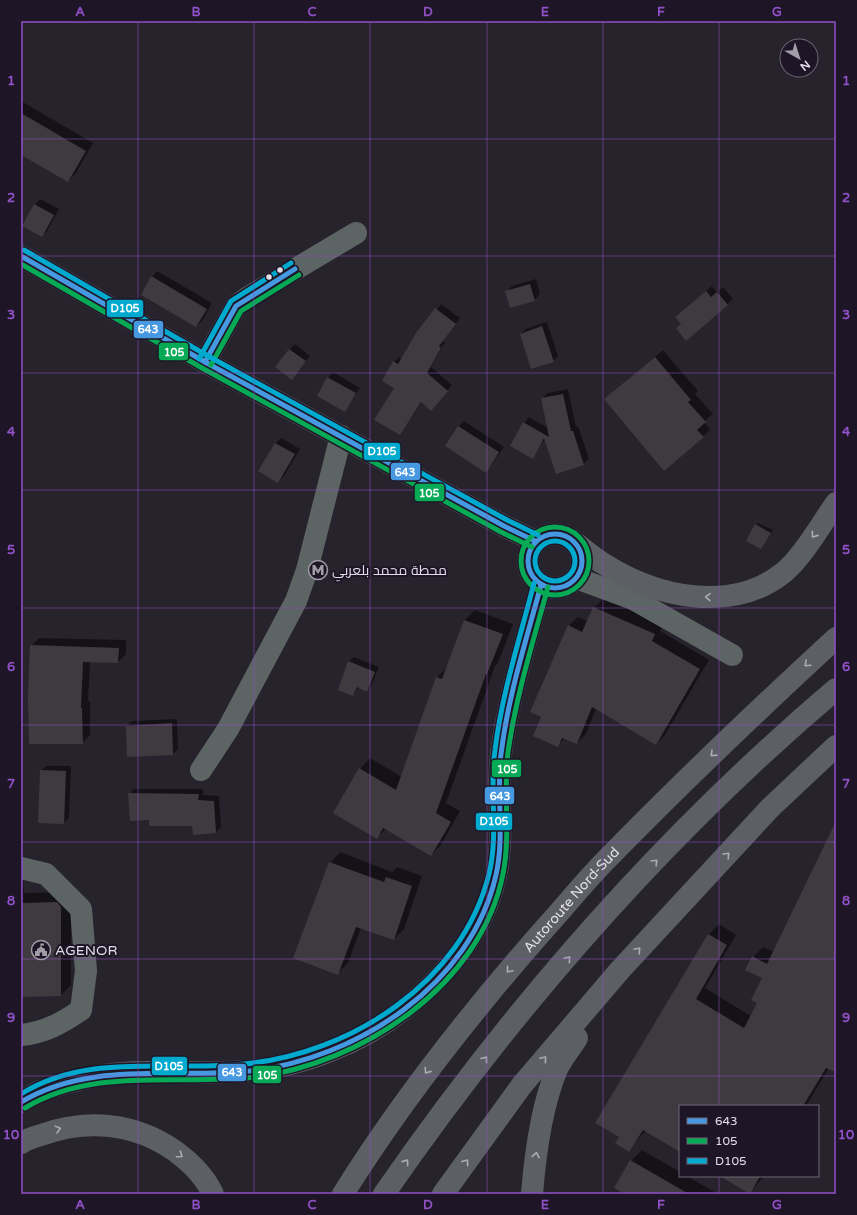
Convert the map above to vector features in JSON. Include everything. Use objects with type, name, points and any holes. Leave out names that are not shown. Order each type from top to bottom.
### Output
[{"type":"highway","points":[[577,544],[603,564],[624,576],[652,588],[692,596],[725,597],[757,589],[784,572],[796,560],[836,503]]},
{"type":"highway","name":"Autoroute Nord-Sud","points":[[343,1194],[368,1155],[444,1047],[530,945],[606,860],[765,704],[836,638]]},
{"type":"highway","points":[[384,1194],[417,1146],[521,1013],[610,910],[704,810],[790,728],[836,689]]},
{"type":"highway","points":[[443,1194],[522,1085],[620,970],[770,808],[836,746]]},
{"type":"highway","points":[[532,1194],[535,1160],[544,1112],[557,1069],[620,970]]},
{"type":"highway","points":[[21,1142],[59,1128],[95,1124],[130,1129],[158,1140],[189,1161],[213,1194]]},
{"type":"main road","points":[[21,256],[205,362],[504,526],[535,541]]},
{"type":"main road","points":[[552,533],[562,534],[577,544],[581,550],[582,565],[576,578],[569,584],[560,588],[550,588],[541,585],[529,571],[527,562],[530,547],[535,541],[543,536],[552,533]]},
{"type":"main road","points":[[21,1097],[42,1090],[114,1074],[146,1072],[230,1073],[280,1066],[306,1060],[337,1048],[375,1029],[414,999],[447,968],[461,952],[483,916],[496,875],[500,852],[499,782],[503,741],[541,585]]},
{"type":"main road","points":[[21,1102],[42,1090]]},
{"type":"lane","points":[[205,362],[236,306],[356,233]]},
{"type":"lane","points":[[201,770],[228,729],[296,601],[307,570],[341,436]]},
{"type":"lane","points":[[576,578],[633,599],[732,655]]},
{"type":"lane","points":[[21,868],[46,874],[81,909],[86,971],[81,1010],[65,1022],[36,1034],[21,1035]]},
{"type":"building","points":[[21,113],[86,151],[68,182],[21,155]]},
{"type":"building","points":[[34,204],[54,215],[42,237],[22,226]]},
{"type":"building","points":[[151,276],[207,309],[196,327],[141,295]]},
{"type":"building","points":[[530,284],[535,301],[510,308],[505,291]]},
{"type":"building","points":[[706,291],[711,297],[717,292],[728,305],[686,341],[676,328],[681,324],[675,317]]},
{"type":"building","points":[[435,308],[456,324],[439,346],[441,348],[427,373],[448,391],[431,411],[421,402],[400,435],[374,420],[394,388],[382,381],[393,361],[398,364],[416,333]]},
{"type":"building","points":[[542,326],[554,362],[531,369],[520,334]]},
{"type":"building","points":[[289,349],[306,361],[292,380],[275,367]]},
{"type":"building","points":[[655,357],[691,400],[688,402],[706,422],[697,430],[704,437],[664,471],[604,399]]},
{"type":"building","points":[[327,377],[356,393],[345,412],[317,396]]},
{"type":"building","points":[[563,394],[571,431],[573,431],[584,465],[556,474],[544,438],[533,459],[510,446],[523,422],[549,437],[541,398]]},
{"type":"building","points":[[458,426],[499,452],[486,473],[445,446]]},
{"type":"building","points":[[275,443],[295,454],[278,483],[258,471]]},
{"type":"building","points":[[755,524],[771,533],[761,549],[746,541]]},
{"type":"building","points":[[593,607],[655,634],[652,641],[700,669],[656,745],[592,707],[577,744],[562,738],[558,747],[533,736],[541,717],[530,712],[568,625],[582,632]]},
{"type":"building","points":[[464,620],[503,634],[486,674],[436,813],[451,822],[431,856],[383,828],[377,839],[333,813],[359,768],[396,790],[436,677],[442,679]]},
{"type":"building","points":[[30,645],[119,648],[118,663],[83,662],[81,708],[83,744],[29,744],[28,698]]},
{"type":"building","points":[[348,661],[375,672],[367,692],[357,687],[353,696],[338,690]]},
{"type":"building","points":[[172,723],[173,755],[127,757],[126,726]]},
{"type":"building","points":[[40,770],[66,771],[64,824],[38,823]]},
{"type":"building","points":[[128,793],[199,794],[198,800],[214,801],[216,833],[193,835],[192,826],[149,826],[149,820],[130,821]]},
{"type":"building","points":[[836,821],[836,1072],[826,1068],[804,1105],[679,1105],[679,1151],[643,1130],[629,1152],[615,1143],[619,1137],[595,1123],[708,934],[727,945],[696,999],[744,1028],[757,1003],[751,1000],[762,978],[745,970],[752,956],[767,964]]},
{"type":"building","points":[[329,862],[384,882],[386,877],[412,886],[394,940],[356,927],[338,975],[293,958]]},
{"type":"building","name":"AGENOR","points":[[57,902],[61,907],[61,996],[21,997],[21,903]]},
{"type":"building","points":[[630,1160],[689,1194],[624,1194],[614,1188]]},
{"type":"building","points":[[722,1177],[759,1177],[750,1194]]},
{"type":"transit line","name":"D105","points":[[24,250],[208,356],[507,520],[538,535]]},
{"type":"transit line","name":"643","points":[[21,256],[205,362],[504,526],[535,541]]},
{"type":"transit line","name":"D105","points":[[199,359],[231,301],[291,263]]},
{"type":"transit line","name":"105","points":[[21,264],[202,368],[501,532],[532,547]]},
{"type":"transit line","name":"643","points":[[205,362],[236,306],[295,269]]},
{"type":"transit line","name":"105","points":[[211,365],[241,311],[299,275]]},
{"type":"transit line","name":"105","points":[[548,527],[562,527],[574,532],[584,542],[589,554],[589,561],[589,568],[584,580],[574,590],[562,595],[548,595],[536,590],[526,580],[521,568],[521,554],[526,542],[536,532],[548,527]]},
{"type":"transit line","name":"643","points":[[550,534],[560,534],[570,538],[578,546],[582,556],[582,561],[582,566],[578,576],[570,584],[560,588],[550,588],[540,584],[532,576],[528,566],[528,556],[532,546],[540,538],[550,534]]},
{"type":"transit line","name":"D105","points":[[559,541],[566,544],[572,550],[575,561],[574,569],[566,578],[559,581],[551,581],[544,578],[536,569],[535,557],[538,550],[547,542],[559,541]]},
{"type":"transit line","name":"D105","points":[[21,1094],[47,1081],[74,1073],[101,1068],[130,1066],[216,1066],[244,1064],[284,1057],[323,1045],[361,1028],[396,1006],[428,979],[454,948],[475,913],[489,874],[492,859],[494,828],[493,765],[498,729],[512,666],[534,583]]},
{"type":"transit line","name":"643","points":[[21,1102],[48,1089],[75,1081],[104,1076],[133,1074],[221,1073],[250,1071],[290,1064],[330,1051],[368,1033],[404,1010],[435,982],[462,950],[483,915],[496,875],[500,845],[499,784],[504,732],[518,669],[541,585]]},
{"type":"transit line","name":"105","points":[[25,1108],[52,1095],[80,1087],[108,1082],[255,1077],[295,1069],[336,1055],[375,1036],[411,1012],[443,984],[470,951],[490,914],[503,874],[507,829],[506,783],[511,731],[520,690],[548,587]]},
{"type":"place","name":"محطة محمد بلعربي","points":[[318,570]]},
{"type":"place","name":"AGENOR","points":[[41,950]]}]
